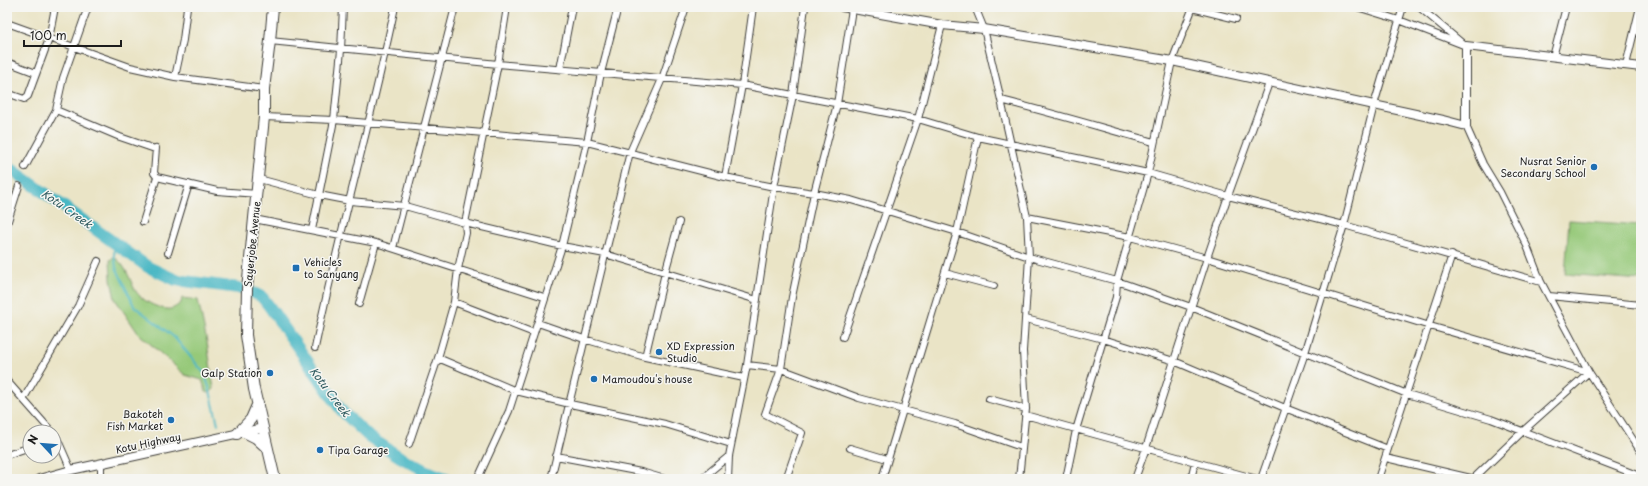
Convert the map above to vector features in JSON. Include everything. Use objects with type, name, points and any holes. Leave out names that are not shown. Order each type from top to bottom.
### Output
[{"type":"main road","name":"Sayerjobe Avenue","points":[[273,7],[264,89],[264,117],[258,194],[247,289],[246,335],[251,372],[275,479]]},
{"type":"main road","points":[[258,403],[251,419],[240,433],[256,438],[268,449]]},
{"type":"street","points":[[7,93],[24,99],[28,96],[49,39],[55,7]]},
{"type":"street","points":[[25,167],[56,110],[63,78],[88,7]]},
{"type":"street","points":[[175,77],[183,40],[187,7]]},
{"type":"street","points":[[312,230],[334,120],[341,50],[343,7]]},
{"type":"street","points":[[315,348],[329,280],[350,201],[386,52],[395,7]]},
{"type":"street","points":[[393,248],[455,7]]},
{"type":"street","points":[[409,444],[438,358],[454,302],[466,223],[498,64],[507,7]]},
{"type":"street","points":[[560,69],[572,7]]},
{"type":"street","points":[[480,474],[509,411],[538,323],[544,297],[562,246],[587,142],[601,73],[618,7]]},
{"type":"street","points":[[551,479],[570,404],[604,254],[630,152],[662,79],[686,7]]},
{"type":"street","points":[[725,177],[742,85],[753,7]]},
{"type":"street","points":[[728,479],[729,456],[747,365],[774,187],[793,94],[805,7]]},
{"type":"street","points":[[842,7],[942,25],[984,30],[1172,61],[1466,126]]},
{"type":"street","points":[[975,7],[984,30],[1027,217],[1029,257],[1023,350],[1025,412],[1019,479]]},
{"type":"street","points":[[1066,479],[1076,430],[1116,297],[1117,281],[1148,173],[1172,61],[1191,7],[1236,19]]},
{"type":"street","points":[[1358,7],[1398,20],[1466,46],[1641,68]]},
{"type":"street","points":[[1261,479],[1305,353],[1322,292],[1344,225],[1374,105],[1403,7]]},
{"type":"street","points":[[1419,7],[1466,46]]},
{"type":"street","points":[[1553,57],[1566,7]]},
{"type":"street","points":[[1626,65],[1640,7]]},
{"type":"street","points":[[786,479],[802,433],[765,414],[781,369],[792,297],[814,192],[837,104],[852,9]]},
{"type":"street","points":[[7,23],[130,67],[175,77],[264,89]]},
{"type":"street","points":[[843,337],[885,210],[918,119],[942,25]]},
{"type":"street","points":[[270,42],[341,50],[386,52],[498,64],[742,85],[793,94],[918,119],[978,137],[1148,173],[1228,196],[1344,225],[1452,255],[1540,282]]},
{"type":"street","points":[[1466,46],[1466,126],[1483,164],[1500,192],[1527,246],[1540,282],[1549,296],[1589,372],[1641,452]]},
{"type":"street","points":[[7,62],[36,73]]},
{"type":"street","points":[[1135,479],[1174,361],[1190,307],[1269,83]]},
{"type":"street","points":[[1001,100],[1154,142]]},
{"type":"street","points":[[56,110],[120,137],[155,149],[156,148],[154,173],[157,177],[217,191],[258,194]]},
{"type":"street","points":[[264,117],[334,120],[587,142],[725,177],[774,187],[814,192],[851,200],[957,232],[1029,257],[1117,281],[1190,307],[1407,394],[1491,419],[1637,476],[1641,476]]},
{"type":"street","points":[[882,479],[957,232],[978,137]]},
{"type":"street","points":[[143,222],[157,177]]},
{"type":"street","points":[[259,179],[319,195],[350,201],[405,206],[466,223],[562,246],[604,254],[757,300]]},
{"type":"street","points":[[168,253],[189,184]]},
{"type":"street","points":[[7,224],[19,186]]},
{"type":"street","points":[[1027,217],[1130,237],[1207,258],[1430,326],[1589,372]]},
{"type":"street","points":[[254,219],[376,243],[544,297]]},
{"type":"street","points":[[645,357],[664,272],[679,222]]},
{"type":"street","points":[[359,304],[376,243]]},
{"type":"street","points":[[1378,479],[1430,326],[1452,255]]},
{"type":"street","points":[[24,398],[78,306],[98,261]]},
{"type":"street","points":[[945,273],[994,286]]},
{"type":"street","points":[[1549,296],[1641,305]]},
{"type":"street","points":[[454,302],[534,333]]},
{"type":"street","points":[[1026,319],[1103,339],[1174,361],[1285,408],[1388,449]]},
{"type":"street","points":[[538,323],[584,339],[645,357],[744,378]]},
{"type":"street","points":[[438,358],[516,391],[665,424],[731,444]]},
{"type":"street","points":[[747,365],[781,369],[859,398],[902,411],[955,424],[1021,447]]},
{"type":"street","points":[[1386,458],[1474,479],[1523,431],[1589,372]]},
{"type":"street","points":[[7,381],[24,398],[45,424]]},
{"type":"street","points":[[989,399],[1076,430],[1257,479]]},
{"type":"street","name":"Kotu Highway","points":[[38,479],[101,463],[263,428]]},
{"type":"street","points":[[850,448],[887,459]]},
{"type":"street","points":[[7,455],[22,450]]},
{"type":"street","points":[[62,452],[71,470]]},
{"type":"street","points":[[556,456],[641,472],[665,479]]},
{"type":"street","points":[[700,479],[729,456]]},
{"type":"street","points":[[1191,479],[1195,462]]},
{"type":"street","points":[[101,463],[101,479]]},
{"type":"green space","points":[[1569,220],[1641,225],[1641,280],[1565,274]]},
{"type":"green space","points":[[114,257],[122,264],[138,294],[154,305],[169,309],[174,308],[181,303],[182,298],[198,300],[207,342],[214,389],[210,393],[206,392],[202,380],[185,375],[138,333],[115,299],[111,279],[110,260]]},
{"type":"waterway","name":"Kotu Creek","points":[[7,166],[148,267],[176,280],[239,288]]},
{"type":"waterway","points":[[115,244],[114,255],[116,267],[134,306],[174,337],[204,373],[218,424]]},
{"type":"waterway","name":"Kotu Creek","points":[[254,293],[262,297],[269,306],[342,411],[368,436],[400,457],[426,471],[448,479]]},
{"type":"place","name":"Nusrat Senior Secondary School","points":[[1594,167]]},
{"type":"place","name":"Vehicles to Sanyang","points":[[296,268]]},
{"type":"place","name":"XD Expression Studio","points":[[659,352]]},
{"type":"place","name":"Galp Station","points":[[270,373]]},
{"type":"place","name":"Mamoudou's house","points":[[594,379]]},
{"type":"place","name":"Bakoteh Fish Market","points":[[171,420]]},
{"type":"place","name":"Tipa Garage","points":[[320,450]]}]
